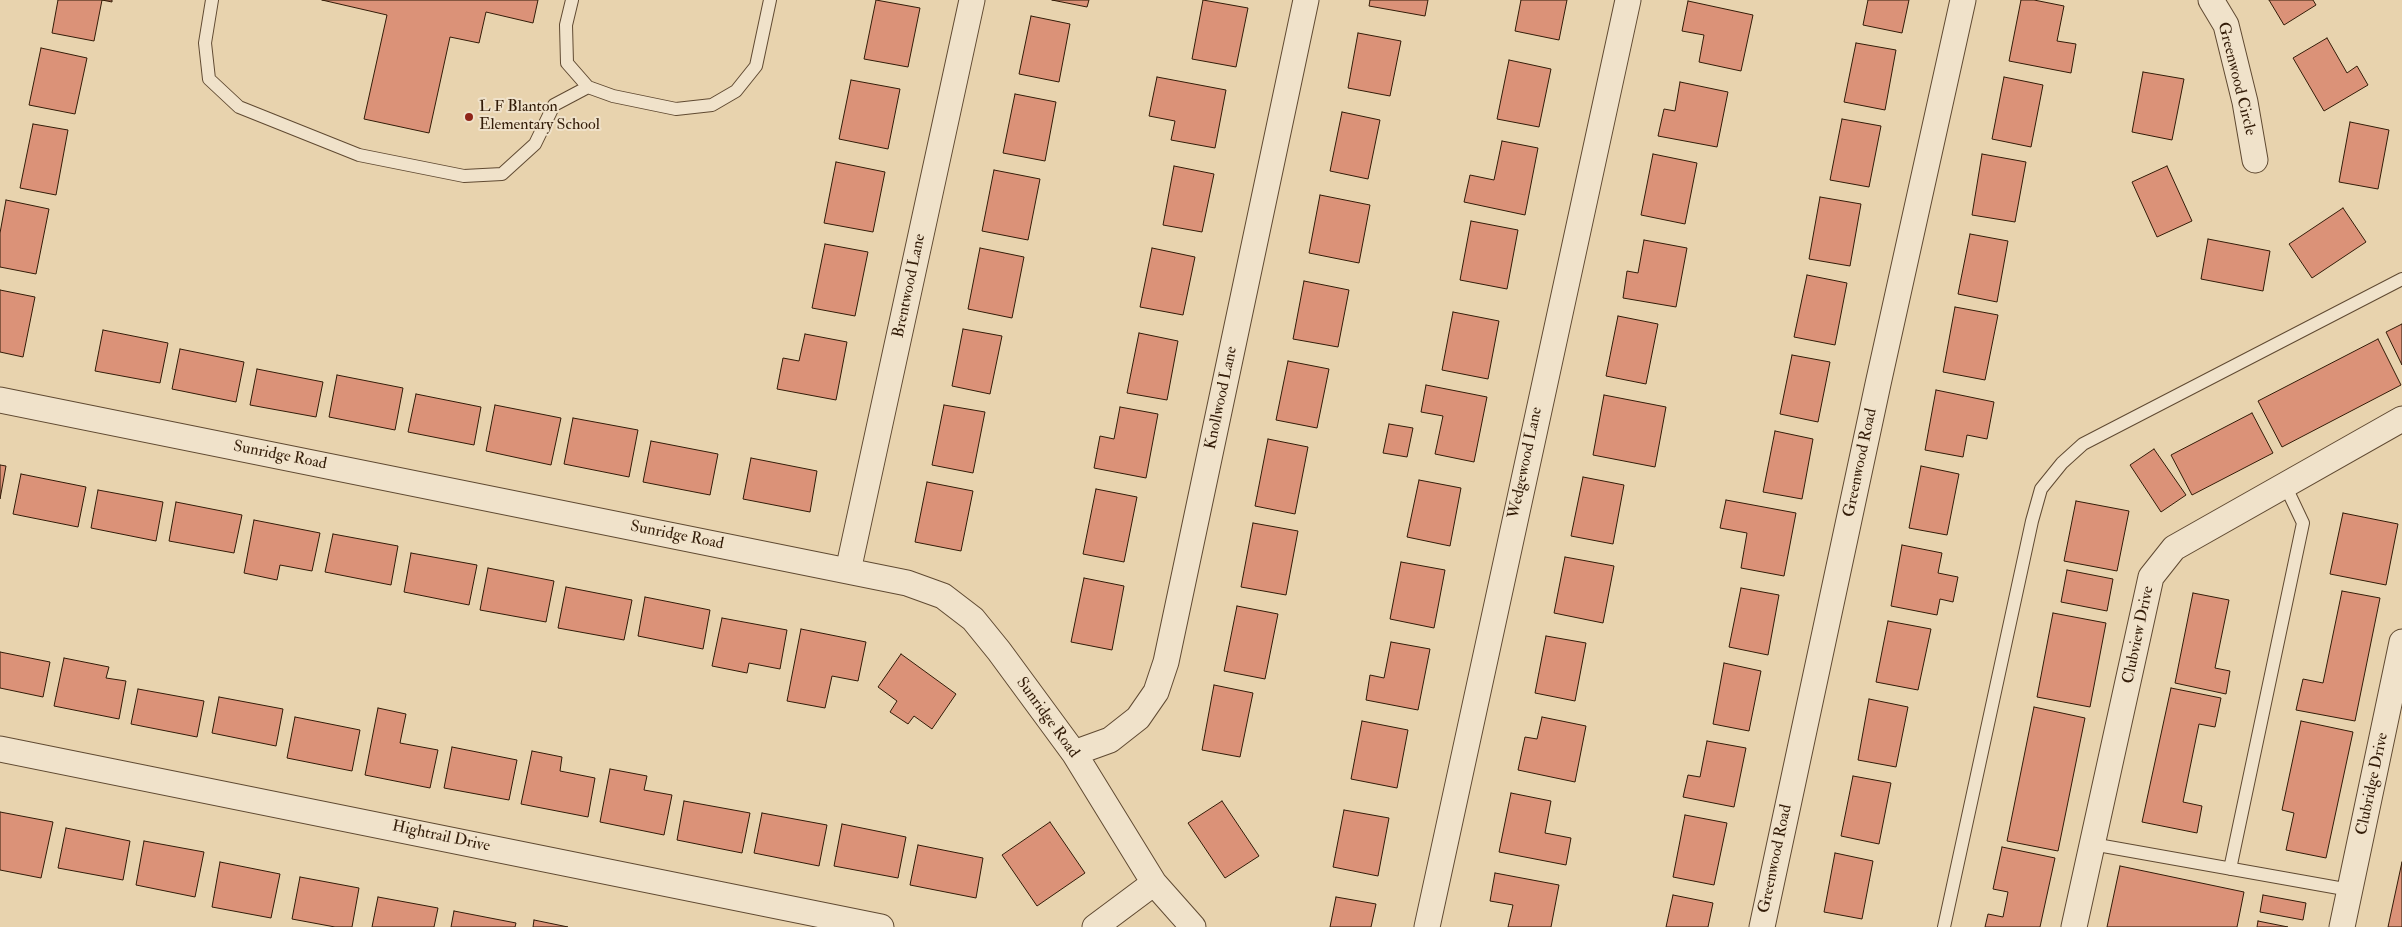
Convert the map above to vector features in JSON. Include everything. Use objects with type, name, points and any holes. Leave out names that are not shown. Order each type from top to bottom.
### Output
[{"type":"street","name":"Brentwood Lane","points":[[848,571],[972,0]]},
{"type":"street","name":"Knollwood Lane","points":[[1074,753],[1110,740],[1138,718],[1156,692],[1166,662],[1306,0]]},
{"type":"street","name":"Wedgewood Lane","points":[[1427,927],[1628,0]]},
{"type":"street","name":"Greenwood Road","points":[[1762,927],[1876,394],[1963,0]]},
{"type":"street","name":"Greenwood Circle","points":[[2211,0],[2226,25],[2245,102],[2255,160]]},
{"type":"street","name":"Sunridge Road","points":[[0,400],[907,583],[943,596],[973,619],[1074,753],[1154,883],[1193,927]]},
{"type":"street","name":"Clubview Drive","points":[[2074,927],[2152,577],[2174,548],[2402,419]]},
{"type":"street","name":"Clubridge Drive","points":[[2342,927],[2402,642]]},
{"type":"street","name":"Hightrail Drive","points":[[0,749],[880,927]]},
{"type":"street","points":[[1095,927],[1154,883]]},
{"type":"lane","points":[[212,0],[205,44],[209,79],[239,107],[359,154],[464,176],[502,174],[535,144],[554,105],[588,87]]},
{"type":"lane","points":[[572,0],[566,25],[566,63],[588,87],[613,96],[676,109],[712,105],[736,91],[756,66],[770,0]]},
{"type":"lane","points":[[1944,927],[2032,521],[2041,489],[2062,463],[2083,444],[2402,279]]},
{"type":"lane","points":[[2230,869],[2303,524],[2285,485]]},
{"type":"lane","points":[[2092,844],[2350,890]]},
{"type":"building","points":[[58,0],[102,0],[94,41],[52,33]]},
{"type":"building","points":[[322,0],[538,0],[533,23],[486,12],[479,43],[450,37],[429,133],[364,119],[387,15]]},
{"type":"building","points":[[876,0],[920,8],[908,67],[864,59]]},
{"type":"building","points":[[1052,0],[1089,0],[1087,7]]},
{"type":"building","points":[[1203,0],[1248,8],[1236,67],[1192,59]]},
{"type":"building","points":[[1370,0],[1428,0],[1425,16],[1369,6]]},
{"type":"building","points":[[1521,0],[1567,0],[1559,40],[1515,31]]},
{"type":"building","points":[[1868,0],[1909,0],[1902,33],[1863,25]]},
{"type":"building","points":[[2021,0],[2034,0],[2064,6],[2057,41],[2076,44],[2071,73],[2009,61]]},
{"type":"building","points":[[2269,0],[2313,0],[2316,5],[2284,25]]},
{"type":"building","points":[[1688,1],[1753,15],[1741,71],[1699,62],[1704,35],[1682,31]]},
{"type":"building","points":[[1031,16],[1070,24],[1059,82],[1019,74]]},
{"type":"building","points":[[1358,33],[1401,41],[1390,96],[1348,88]]},
{"type":"building","points":[[2327,38],[2347,73],[2357,66],[2368,85],[2324,111],[2293,58]]},
{"type":"building","points":[[1856,43],[1896,50],[1885,110],[1844,102]]},
{"type":"building","points":[[41,48],[87,58],[75,114],[29,105]]},
{"type":"building","points":[[1509,60],[1551,69],[1539,127],[1497,119]]},
{"type":"building","points":[[2143,72],[2184,79],[2172,140],[2132,132]]},
{"type":"building","points":[[1157,77],[1226,90],[1215,148],[1171,140],[1175,121],[1149,116]]},
{"type":"building","points":[[2004,77],[2043,85],[2031,147],[1992,139]]},
{"type":"building","points":[[851,80],[900,89],[888,149],[839,139]]},
{"type":"building","points":[[1680,82],[1728,92],[1717,147],[1658,136],[1664,109],[1675,111]]},
{"type":"building","points":[[1015,94],[1056,102],[1045,161],[1003,153]]},
{"type":"building","points":[[1342,112],[1380,120],[1368,179],[1330,171]]},
{"type":"building","points":[[1842,119],[1881,126],[1869,187],[1830,180]]},
{"type":"building","points":[[2350,122],[2389,130],[2378,189],[2339,182]]},
{"type":"building","points":[[33,124],[68,130],[56,195],[20,188]]},
{"type":"building","points":[[1502,141],[1538,148],[1525,215],[1464,202],[1470,175],[1494,180]]},
{"type":"building","points":[[1653,154],[1697,163],[1685,224],[1641,215]]},
{"type":"building","points":[[1982,154],[2026,162],[2015,222],[1972,215]]},
{"type":"building","points":[[836,162],[885,172],[873,232],[824,223]]},
{"type":"building","points":[[1174,166],[1214,174],[1202,232],[1163,225]]},
{"type":"building","points":[[2167,166],[2192,221],[2157,237],[2132,182]]},
{"type":"building","points":[[994,170],[1040,179],[1028,240],[982,231]]},
{"type":"building","points":[[1320,195],[1370,205],[1359,263],[1309,253]]},
{"type":"building","points":[[1820,197],[1861,204],[1850,266],[1809,259]]},
{"type":"building","points":[[6,200],[49,209],[36,274],[0,267],[0,233]]},
{"type":"building","points":[[2343,208],[2366,242],[2312,278],[2289,244]]},
{"type":"building","points":[[1471,221],[1518,230],[1507,289],[1460,280]]},
{"type":"building","points":[[1970,234],[2008,241],[1997,302],[1958,294]]},
{"type":"building","points":[[2208,239],[2270,251],[2263,291],[2201,279]]},
{"type":"building","points":[[1644,240],[1687,248],[1676,307],[1623,298],[1627,271],[1638,273]]},
{"type":"building","points":[[825,244],[868,252],[855,316],[812,308]]},
{"type":"building","points":[[980,248],[1024,257],[1012,318],[968,309]]},
{"type":"building","points":[[1152,248],[1195,257],[1183,315],[1140,307]]},
{"type":"building","points":[[1807,275],[1847,283],[1835,345],[1794,337]]},
{"type":"building","points":[[1304,281],[1349,290],[1338,347],[1293,339]]},
{"type":"building","points":[[0,290],[35,297],[23,357],[0,352]]},
{"type":"building","points":[[1955,307],[1998,315],[1985,380],[1943,372]]},
{"type":"building","points":[[1453,312],[1499,321],[1488,379],[1442,370]]},
{"type":"building","points":[[1618,316],[1658,324],[1646,384],[1606,376]]},
{"type":"building","points":[[2402,324],[2402,365],[2386,332]]},
{"type":"building","points":[[963,329],[1002,336],[990,394],[952,386]]},
{"type":"building","points":[[103,330],[168,343],[160,383],[95,371]]},
{"type":"building","points":[[1139,333],[1178,341],[1167,400],[1127,393]]},
{"type":"building","points":[[805,334],[847,342],[836,400],[777,389],[783,358],[799,361]]},
{"type":"building","points":[[2378,339],[2401,385],[2282,447],[2258,401]]},
{"type":"building","points":[[180,349],[244,362],[236,402],[172,389]]},
{"type":"building","points":[[1792,355],[1830,362],[1818,422],[1780,414]]},
{"type":"building","points":[[1288,361],[1329,369],[1317,428],[1276,420]]},
{"type":"building","points":[[257,369],[323,382],[316,417],[250,405]]},
{"type":"building","points":[[337,375],[403,388],[395,430],[329,417]]},
{"type":"building","points":[[1426,385],[1487,397],[1474,462],[1435,454],[1443,416],[1421,412]]},
{"type":"building","points":[[1936,390],[1994,402],[1987,439],[1967,435],[1963,457],[1925,450]]},
{"type":"building","points":[[416,394],[481,407],[474,445],[408,432]]},
{"type":"building","points":[[1604,395],[1666,407],[1655,467],[1593,455]]},
{"type":"building","points":[[495,405],[561,418],[551,465],[486,451]]},
{"type":"building","points":[[944,405],[985,412],[973,473],[932,465]]},
{"type":"building","points":[[1120,407],[1158,414],[1146,478],[1094,468],[1100,436],[1114,439]]},
{"type":"building","points":[[2252,413],[2273,453],[2192,495],[2171,455]]},
{"type":"building","points":[[573,418],[638,430],[629,477],[564,464]]},
{"type":"building","points":[[1389,424],[1413,428],[1407,457],[1383,453]]},
{"type":"building","points":[[1775,431],[1813,439],[1802,499],[1763,492]]},
{"type":"building","points":[[1268,439],[1308,447],[1295,514],[1255,506]]},
{"type":"building","points":[[651,441],[718,454],[710,495],[643,482]]},
{"type":"building","points":[[2154,449],[2186,495],[2161,512],[2130,465]]},
{"type":"building","points":[[751,458],[817,471],[810,512],[743,499]]},
{"type":"building","points":[[0,465],[6,466],[0,499]]},
{"type":"building","points":[[1921,466],[1959,474],[1947,535],[1909,528]]},
{"type":"building","points":[[21,474],[86,487],[78,527],[13,514]]},
{"type":"building","points":[[1583,477],[1624,485],[1613,544],[1571,536]]},
{"type":"building","points":[[1419,480],[1461,488],[1450,546],[1407,537]]},
{"type":"building","points":[[927,482],[973,491],[961,551],[915,542]]},
{"type":"building","points":[[1096,489],[1137,497],[1124,562],[1083,554]]},
{"type":"building","points":[[98,490],[163,502],[156,541],[91,528]]},
{"type":"building","points":[[1726,500],[1796,513],[1784,576],[1741,568],[1747,533],[1720,528]]},
{"type":"building","points":[[2076,501],[2129,511],[2117,571],[2064,561]]},
{"type":"building","points":[[176,502],[242,515],[234,553],[169,541]]},
{"type":"building","points":[[2343,513],[2398,524],[2386,585],[2330,574]]},
{"type":"building","points":[[254,520],[320,533],[312,571],[280,565],[277,580],[244,573]]},
{"type":"building","points":[[1253,523],[1298,531],[1286,595],[1241,587]]},
{"type":"building","points":[[333,534],[398,546],[391,585],[325,572]]},
{"type":"building","points":[[1902,545],[1942,553],[1938,573],[1958,577],[1953,602],[1940,599],[1937,615],[1891,606]]},
{"type":"building","points":[[411,553],[477,565],[469,605],[404,592]]},
{"type":"building","points":[[1565,557],[1614,566],[1603,623],[1554,613]]},
{"type":"building","points":[[1401,562],[1445,570],[1434,628],[1390,619]]},
{"type":"building","points":[[488,568],[554,581],[546,622],[480,610]]},
{"type":"building","points":[[2067,570],[2113,579],[2107,611],[2061,602]]},
{"type":"building","points":[[1084,578],[1124,586],[1112,650],[1071,642]]},
{"type":"building","points":[[566,587],[632,600],[624,640],[558,628]]},
{"type":"building","points":[[1741,588],[1779,595],[1768,655],[1729,647]]},
{"type":"building","points":[[2342,591],[2380,598],[2355,721],[2296,710],[2303,679],[2323,683]]},
{"type":"building","points":[[2193,593],[2229,600],[2215,668],[2230,671],[2226,694],[2175,683]]},
{"type":"building","points":[[645,597],[710,610],[703,649],[638,636]]},
{"type":"building","points":[[1237,606],[1278,614],[1265,679],[1224,671]]},
{"type":"building","points":[[2053,613],[2106,623],[2090,707],[2037,697]]},
{"type":"building","points":[[722,618],[787,630],[780,669],[749,663],[747,673],[712,666]]},
{"type":"building","points":[[1888,621],[1931,629],[1918,690],[1876,682]]},
{"type":"building","points":[[801,629],[866,642],[858,681],[832,676],[825,708],[787,701]]},
{"type":"building","points":[[1546,636],[1586,643],[1575,701],[1535,693]]},
{"type":"building","points":[[1391,642],[1430,649],[1418,710],[1366,700],[1370,675],[1384,678]]},
{"type":"building","points":[[0,652],[50,662],[43,697],[0,688]]},
{"type":"building","points":[[901,654],[956,694],[932,729],[914,716],[908,724],[890,712],[897,701],[878,687]]},
{"type":"building","points":[[64,658],[109,667],[106,678],[126,681],[119,719],[54,706]]},
{"type":"building","points":[[1724,663],[1761,671],[1749,731],[1713,724]]},
{"type":"building","points":[[1214,685],[1253,693],[1240,757],[1202,750]]},
{"type":"building","points":[[2171,688],[2221,698],[2215,727],[2199,724],[2183,802],[2202,806],[2197,833],[2142,822]]},
{"type":"building","points":[[138,689],[204,701],[197,737],[131,724]]},
{"type":"building","points":[[219,697],[283,709],[276,746],[212,733]]},
{"type":"building","points":[[1869,699],[1908,707],[1896,767],[1858,760]]},
{"type":"building","points":[[2034,707],[2085,718],[2058,851],[2007,841]]},
{"type":"building","points":[[378,708],[406,714],[400,743],[438,750],[430,788],[365,775]]},
{"type":"building","points":[[295,717],[360,730],[352,771],[287,758]]},
{"type":"building","points":[[1542,717],[1586,726],[1575,782],[1518,770],[1525,737],[1537,739]]},
{"type":"building","points":[[1362,721],[1408,730],[1397,788],[1351,779]]},
{"type":"building","points":[[2301,721],[2353,732],[2326,858],[2286,850],[2294,813],[2282,810]]},
{"type":"building","points":[[1707,741],[1746,748],[1734,807],[1683,797],[1688,775],[1700,777]]},
{"type":"building","points":[[452,747],[517,760],[509,800],[444,788]]},
{"type":"building","points":[[532,751],[562,757],[560,771],[595,778],[588,817],[521,804]]},
{"type":"building","points":[[610,769],[647,776],[644,790],[672,795],[664,835],[600,822]]},
{"type":"building","points":[[1853,776],[1891,783],[1879,844],[1841,836]]},
{"type":"building","points":[[1511,793],[1551,801],[1545,833],[1571,838],[1566,865],[1499,852]]},
{"type":"building","points":[[684,801],[750,813],[742,853],[677,840]]},
{"type":"building","points":[[1222,801],[1259,856],[1225,878],[1188,823]]},
{"type":"building","points":[[1344,810],[1389,818],[1378,876],[1333,867]]},
{"type":"building","points":[[0,812],[53,822],[41,878],[0,870]]},
{"type":"building","points":[[762,813],[827,825],[819,866],[754,853]]},
{"type":"building","points":[[1685,815],[1727,823],[1714,885],[1673,877]]},
{"type":"building","points":[[1050,822],[1085,873],[1037,906],[1002,855]]},
{"type":"building","points":[[842,824],[906,837],[898,878],[834,866]]},
{"type":"building","points":[[66,828],[130,841],[123,880],[58,868]]},
{"type":"building","points":[[144,841],[204,852],[195,897],[136,885]]},
{"type":"building","points":[[918,845],[983,858],[976,898],[910,885]]},
{"type":"building","points":[[2002,847],[2055,858],[2040,927],[1985,927],[1988,914],[2003,917],[2008,892],[1993,889]]},
{"type":"building","points":[[1835,853],[1873,861],[1862,919],[1824,912]]},
{"type":"building","points":[[220,862],[280,874],[271,918],[212,907]]},
{"type":"building","points":[[2402,862],[2402,927],[2388,927]]},
{"type":"building","points":[[2120,866],[2244,892],[2237,927],[2107,927]]},
{"type":"building","points":[[1495,873],[1559,885],[1551,927],[1508,927],[1513,905],[1490,901]]},
{"type":"building","points":[[300,877],[359,888],[352,927],[335,927],[292,919]]},
{"type":"building","points":[[1673,895],[1713,903],[1708,927],[1666,927]]},
{"type":"building","points":[[2263,895],[2306,903],[2303,920],[2260,912]]},
{"type":"building","points":[[378,897],[438,908],[434,927],[372,927]]},
{"type":"building","points":[[1336,897],[1376,904],[1371,927],[1330,927]]},
{"type":"building","points":[[454,911],[516,923],[515,927],[451,927]]},
{"type":"building","points":[[534,920],[568,927],[533,927]]},
{"type":"building","points":[[2258,921],[2288,927],[2257,927]]},
{"type":"place","name":"L F Blanton Elementary School","points":[[469,117]]}]
